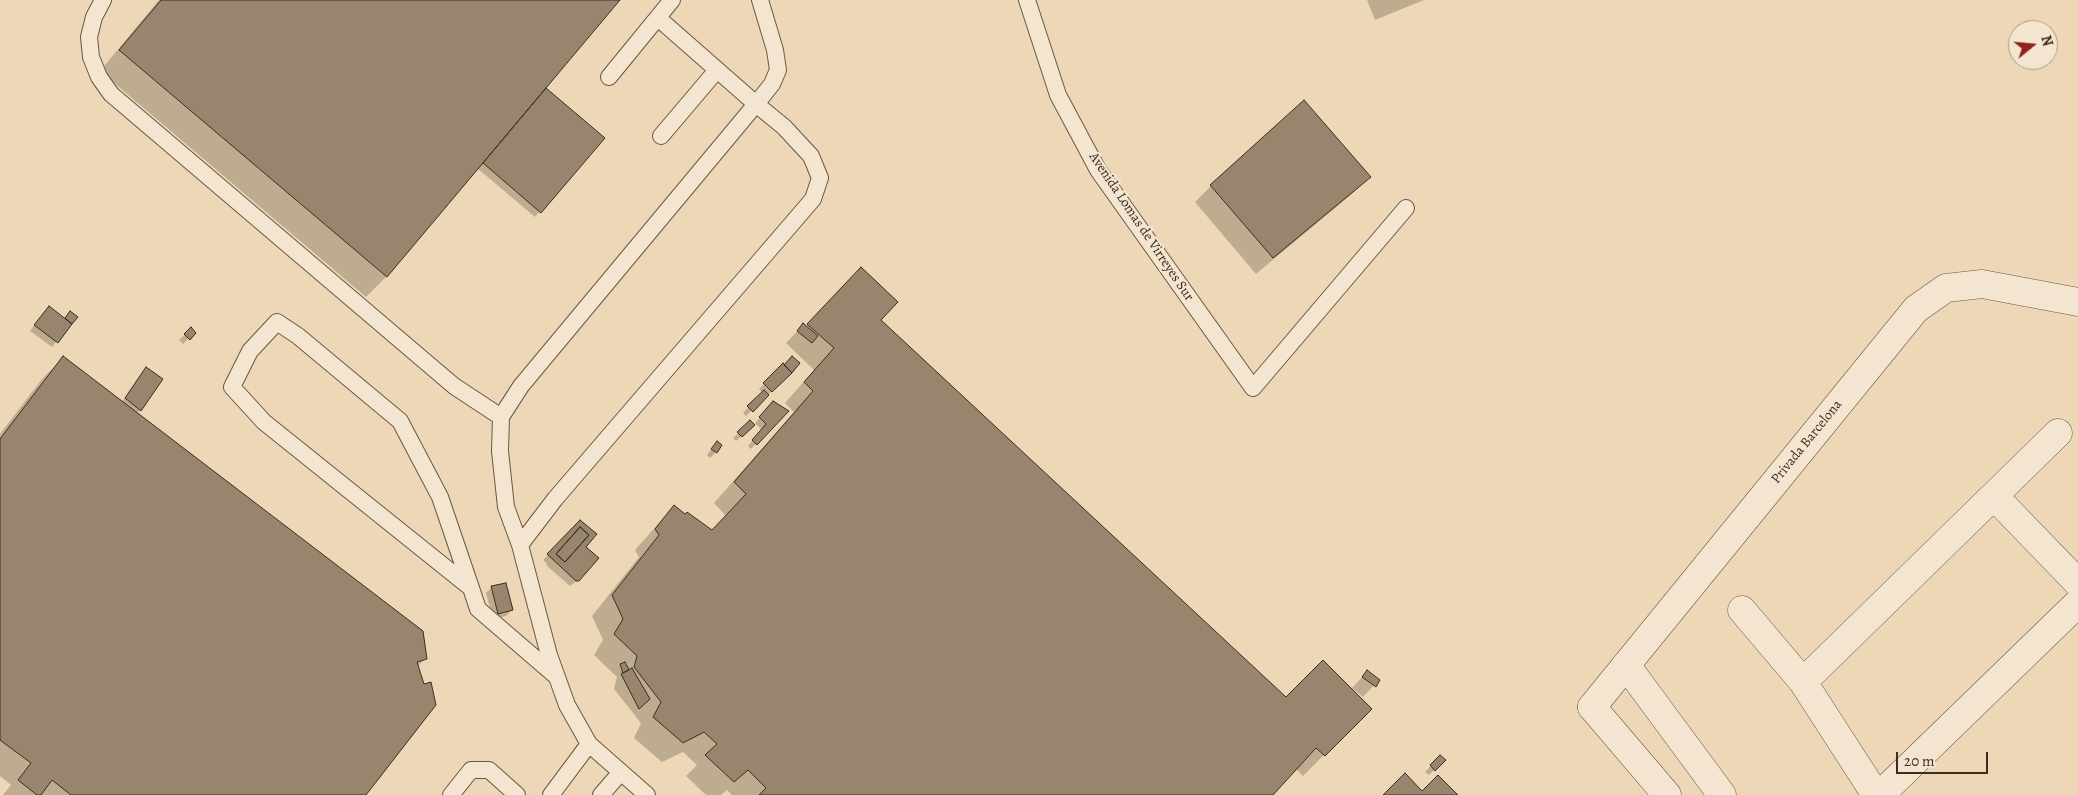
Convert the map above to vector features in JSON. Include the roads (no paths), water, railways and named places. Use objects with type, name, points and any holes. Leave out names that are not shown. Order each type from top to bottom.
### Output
[{"type":"street","name":"Privada Barcelona","points":[[1667,795],[1592,708],[1916,309],[1946,288],[1982,284],[2078,302]]},
{"type":"street","points":[[1803,682],[2058,433]]},
{"type":"street","points":[[1994,496],[2078,582]]},
{"type":"street","points":[[1880,795],[2078,603]]},
{"type":"street","points":[[1742,610],[1803,682],[1876,795]]},
{"type":"street","points":[[1626,665],[1722,795]]},
{"type":"lane","points":[[103,0],[94,17],[89,37],[91,57],[99,78],[111,94],[454,386],[500,417]]},
{"type":"lane","points":[[609,76],[672,0]]},
{"type":"lane","points":[[648,795],[589,744],[567,705],[549,655],[520,544],[506,507],[500,451],[500,417],[521,386],[772,84],[778,70],[760,0]]},
{"type":"lane","name":"Avenida Lomas de Virreyes Sur","points":[[1027,0],[1058,95],[1098,170],[1253,388],[1406,208]]},
{"type":"lane","points":[[520,544],[555,499],[813,198],[820,178],[811,156],[784,127],[658,18]]},
{"type":"lane","points":[[661,136],[717,70]]},
{"type":"lane","points":[[471,588],[264,422],[232,387],[250,351],[276,322],[298,336],[400,421],[440,497],[471,588],[478,609],[557,677]]},
{"type":"lane","points":[[551,795],[589,744]]},
{"type":"lane","points":[[451,795],[471,770],[489,770],[517,795]]},
{"type":"lane","points":[[602,795],[621,772]]}]
